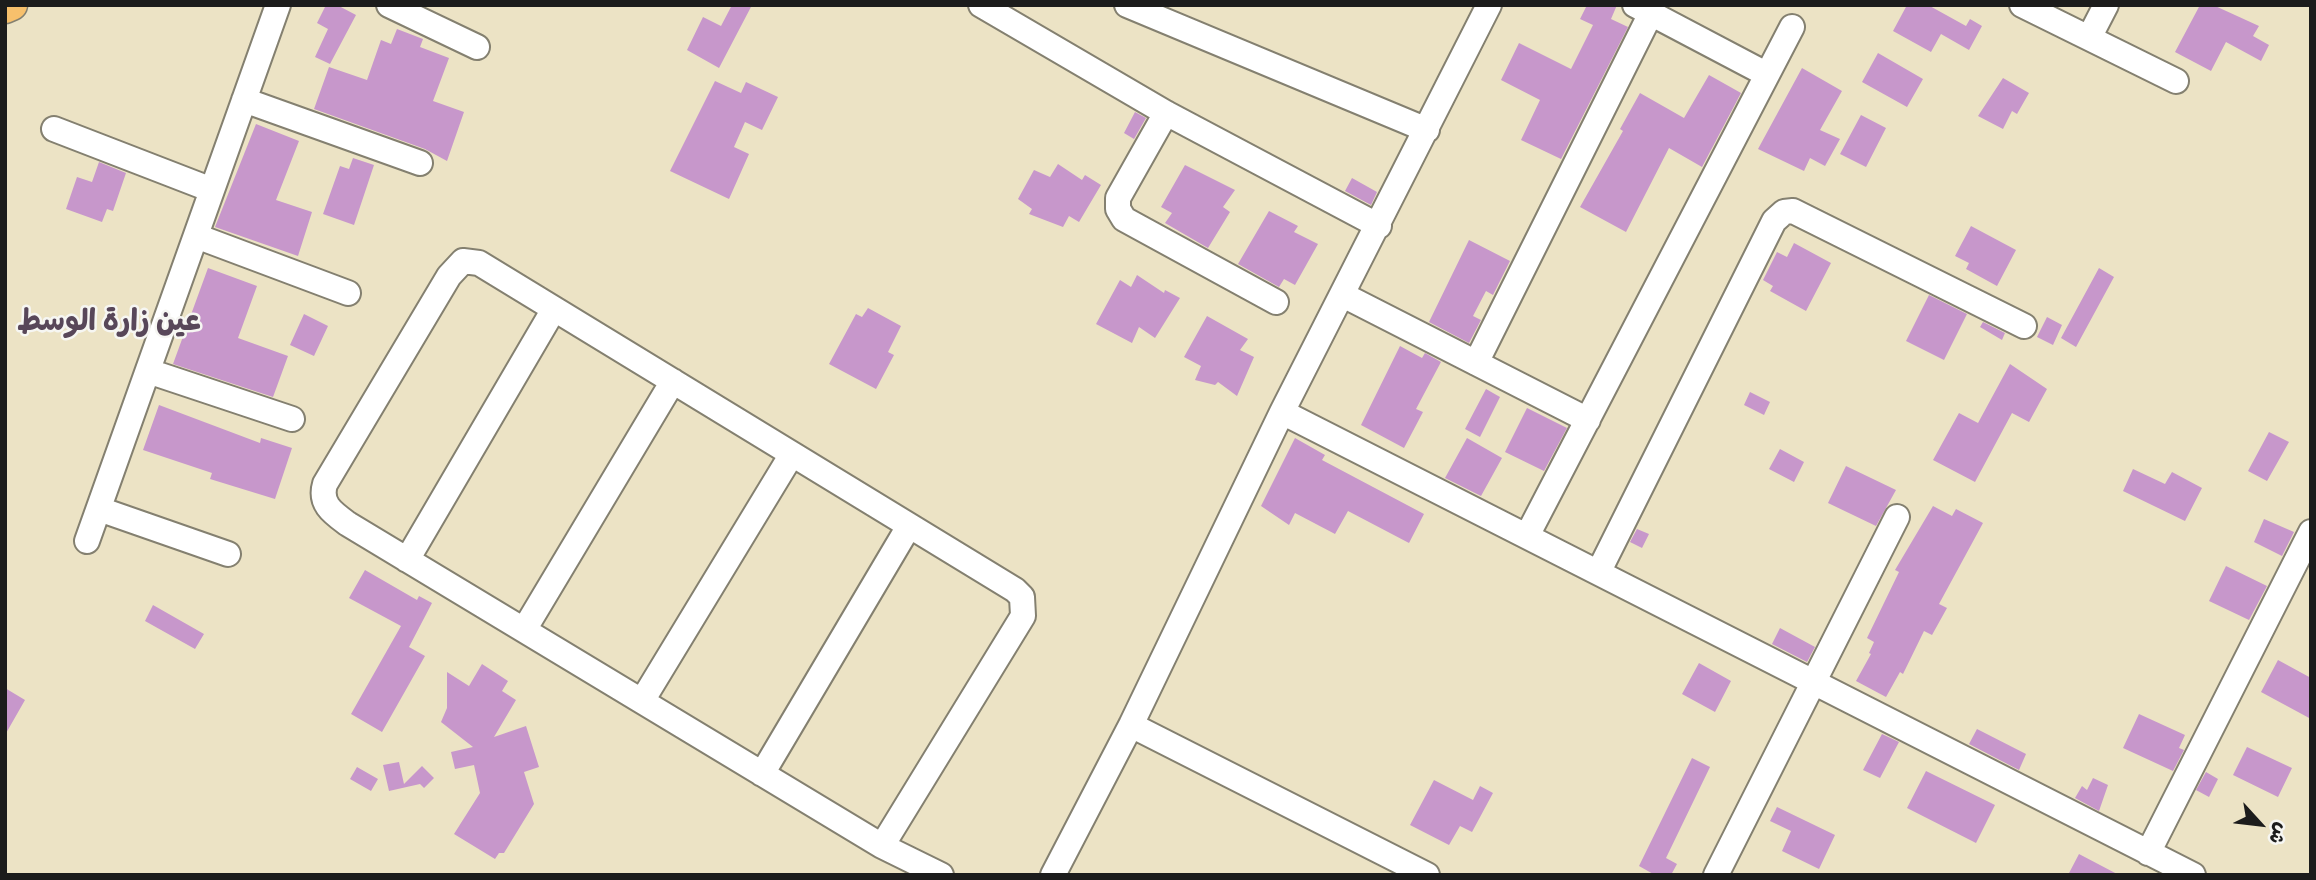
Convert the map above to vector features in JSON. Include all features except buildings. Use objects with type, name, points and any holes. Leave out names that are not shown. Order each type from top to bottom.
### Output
[{"type":"main road","points":[[5,8],[12,5]]},
{"type":"street","points":[[87,541],[278,5]]},
{"type":"street","points":[[389,5],[477,47]]},
{"type":"street","points":[[981,5],[1166,113],[1379,226]]},
{"type":"street","points":[[1127,5],[1427,130]]},
{"type":"street","points":[[1053,875],[1131,724],[1282,412],[1379,226],[1489,5]]},
{"type":"street","points":[[2022,5],[2176,81]]},
{"type":"street","points":[[2089,38],[2106,5]]},
{"type":"street","points":[[1476,363],[1643,9],[1766,74]]},
{"type":"street","points":[[1528,534],[1792,27]]},
{"type":"street","points":[[244,100],[419,163]]},
{"type":"street","points":[[1166,113],[1118,198],[1118,209],[1124,219],[1276,302]]},
{"type":"street","points":[[54,129],[212,190]]},
{"type":"street","points":[[1599,571],[1774,221],[1784,212],[1793,211],[2024,326]]},
{"type":"street","points":[[196,236],[348,293]]},
{"type":"street","points":[[882,846],[1023,616],[1024,606],[1015,590],[479,263],[463,261],[455,267],[325,484],[322,494],[333,513],[882,846],[941,875]]},
{"type":"street","points":[[1343,295],[1588,420]]},
{"type":"street","points":[[407,559],[554,309]]},
{"type":"street","points":[[148,371],[292,419]]},
{"type":"street","points":[[524,630],[673,382]]},
{"type":"street","points":[[1282,412],[1528,534],[2193,875]]},
{"type":"street","points":[[642,701],[792,454]]},
{"type":"street","points":[[99,509],[229,554]]},
{"type":"street","points":[[1716,875],[1897,517]]},
{"type":"street","points":[[762,774],[909,526]]},
{"type":"street","points":[[2148,853],[2311,532]]},
{"type":"street","points":[[1131,724],[1427,875]]},
{"type":"district","name":"عين زارة الوسط","points":[[109,322]]}]
